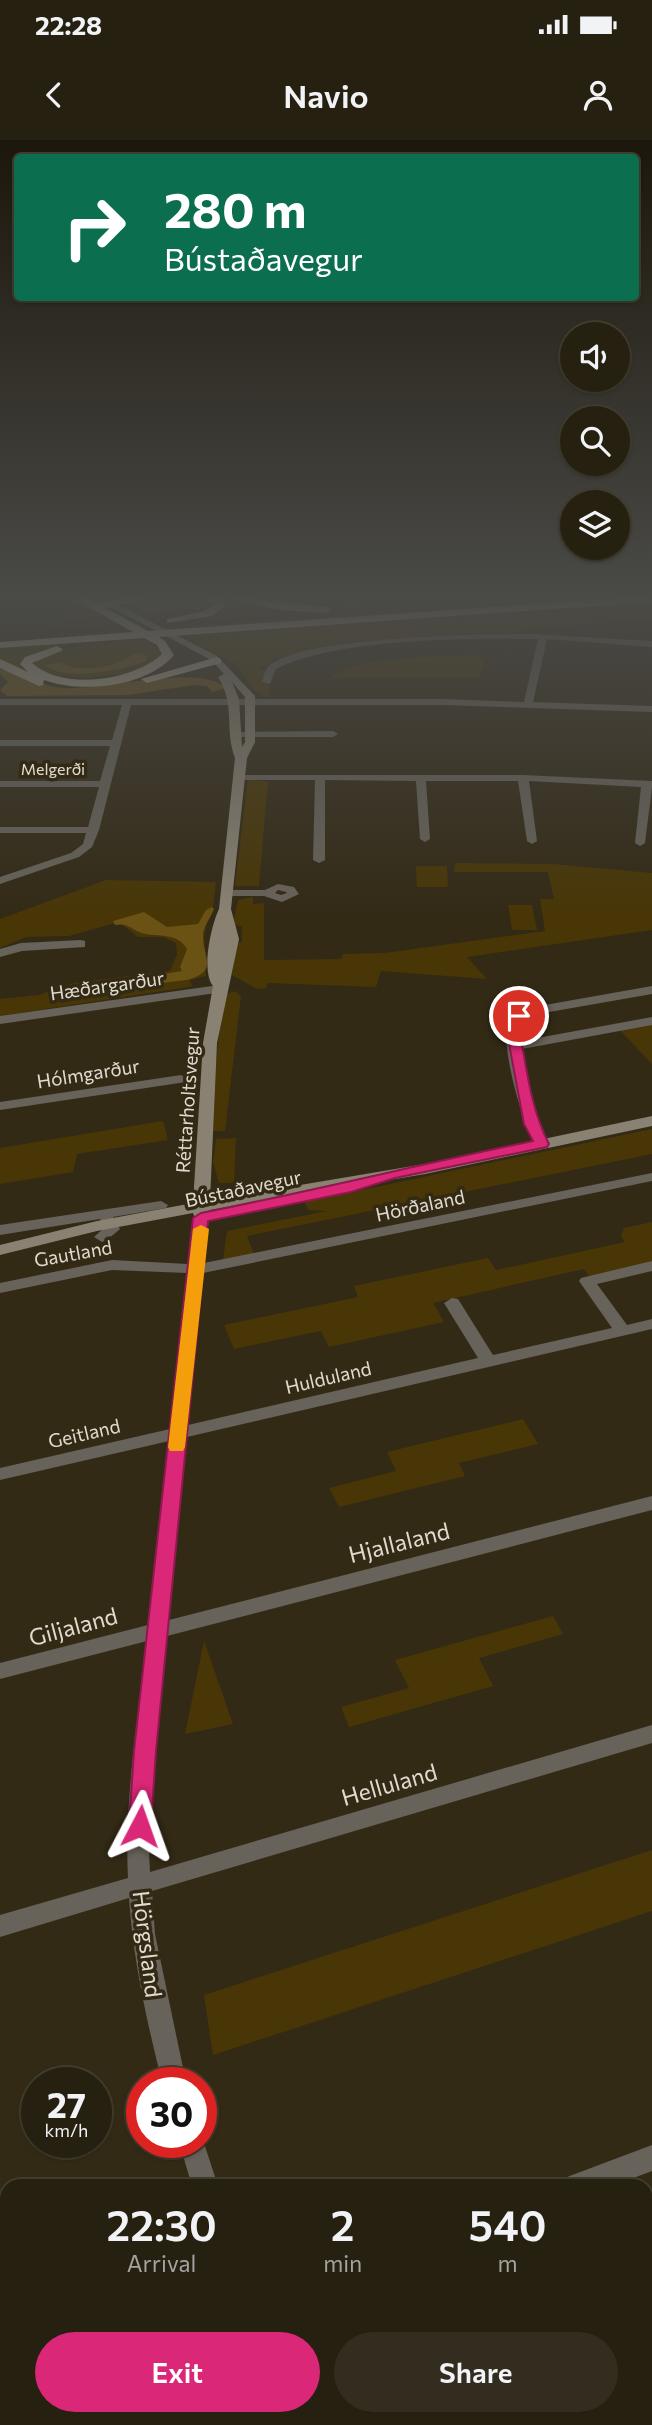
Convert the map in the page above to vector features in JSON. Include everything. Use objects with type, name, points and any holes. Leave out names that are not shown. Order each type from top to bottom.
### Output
[{"type":"street","points":[[0,702],[528,704],[652,709]]},
{"type":"street","points":[[0,881],[83,851],[94,830],[127,702]]},
{"type":"street","name":"Réttarholtsvegur","points":[[236,702],[234,746],[241,758]]},
{"type":"street","name":"Réttarholtsvegur","points":[[201,1212],[210,1043],[219,987],[226,977],[232,939],[225,909],[241,758],[249,746],[251,703]]},
{"type":"street","points":[[234,735],[334,734]]},
{"type":"street","points":[[0,743],[115,743]]},
{"type":"street","points":[[239,777],[523,778],[649,784],[640,843]]},
{"type":"street","points":[[319,860],[320,777]]},
{"type":"street","points":[[421,777],[425,839]]},
{"type":"street","points":[[523,778],[532,841]]},
{"type":"street","name":"Melgerði","points":[[0,784],[105,784]]},
{"type":"street","points":[[0,830],[94,830]]},
{"type":"street","points":[[227,893],[268,893]]},
{"type":"street","points":[[0,953],[21,947],[81,944]]},
{"type":"street","name":"Hæðargarður","points":[[0,1020],[219,987]]},
{"type":"street","points":[[542,1144],[531,1124],[513,1023],[528,1012],[652,990]]},
{"type":"street","points":[[516,1045],[652,1021]]},
{"type":"street","name":"Hólmgarður","points":[[0,1106],[181,1079]]},
{"type":"street","name":"Bústaðavegur","points":[[0,1230],[106,1225],[351,1188],[392,1175],[652,1121]]},
{"type":"street","name":"Hörðaland","points":[[196,1269],[652,1177]]},
{"type":"street","name":"Bústaðavegur","points":[[0,1252],[106,1225],[161,1205]]},
{"type":"street","name":"Hörgsland","points":[[171,2067],[143,1934],[138,1852],[145,1751],[201,1212]]},
{"type":"street","name":"Gautland","points":[[0,1288],[112,1265],[196,1269]]},
{"type":"street","points":[[623,1331],[587,1281],[652,1266]]},
{"type":"street","points":[[452,1303],[488,1361]]},
{"type":"street","name":"Hulduland","points":[[178,1433],[652,1324]]},
{"type":"street","name":"Geitland","points":[[0,1474],[178,1433]]},
{"type":"street","name":"Hjallaland","points":[[158,1630],[652,1503]]},
{"type":"street","name":"Giljaland","points":[[0,1671],[158,1630]]},
{"type":"street","name":"Helluland","points":[[0,1926],[652,1734]]},
{"type":"street","points":[[197,2158],[203,2179]]},
{"type":"street","points":[[595,2179],[652,2158]]},
{"type":"shaded area","points":[[248,779],[268,782],[259,886],[235,886]]},
{"type":"shaded area","points":[[455,863],[554,864],[652,873],[652,930],[467,957],[487,979],[381,971],[376,987],[267,983],[266,988],[257,989],[232,975],[237,943],[242,942],[242,926],[233,925],[238,900],[253,897],[253,904],[264,903],[264,960],[341,959],[343,954],[385,953],[545,931],[540,899],[554,899],[548,872],[454,872]]},
{"type":"shaded area","points":[[416,866],[447,866],[448,887],[417,887]]},
{"type":"shaded area","points":[[106,880],[216,882],[212,914],[204,937],[206,976],[190,980],[192,986],[188,987],[0,1016],[0,999],[39,995],[73,983],[170,971],[177,954],[176,943],[163,937],[138,937],[119,922],[69,936],[26,937],[0,948],[0,919]]},
{"type":"shaded area","points":[[508,905],[532,905],[537,930],[512,930]]},
{"type":"shaded area","points":[[212,907],[214,909],[203,932],[207,963],[203,973],[187,980],[78,993],[83,987],[182,971],[180,967],[187,949],[179,940],[142,933],[124,925],[115,925],[113,921],[144,912],[167,927],[198,924],[206,910]]},
{"type":"shaded area","points":[[235,991],[241,996],[225,1131],[212,1131],[209,1126],[222,1009],[227,994]]},
{"type":"shaded area","points":[[652,1024],[652,1064],[620,1030]]},
{"type":"shaded area","points":[[163,1121],[168,1140],[77,1154],[73,1172],[0,1184],[0,1148]]},
{"type":"shaded area","points":[[652,1129],[652,1154],[247,1236],[254,1254],[223,1260],[227,1231],[327,1211],[308,1210],[305,1202]]},
{"type":"shaded area","points":[[236,1138],[234,1183],[219,1183],[213,1162],[216,1139]]},
{"type":"shaded area","points":[[652,1222],[652,1270],[594,1283],[584,1269],[433,1303],[444,1322],[329,1347],[321,1331],[234,1349],[224,1325],[358,1297],[354,1286],[488,1258],[496,1270],[625,1242],[621,1236],[624,1228]]},
{"type":"shaded area","points":[[523,1419],[538,1444],[459,1463],[465,1476],[339,1507],[329,1488],[396,1471],[387,1452]]},
{"type":"shaded area","points":[[553,1616],[563,1634],[479,1658],[493,1686],[349,1727],[341,1707],[409,1688],[395,1660]]},
{"type":"shaded area","points":[[204,1641],[233,1724],[185,1734]]},
{"type":"shaded area","points":[[652,1850],[652,1911],[213,2055],[204,1995]]},
{"type":"slow traffic","points":[[177,1447],[201,1229]]},
{"type":"route","points":[[140,1826],[145,1751],[201,1218],[351,1188],[392,1175],[542,1144],[531,1124],[525,1098],[513,1023],[519,1016]]}]
